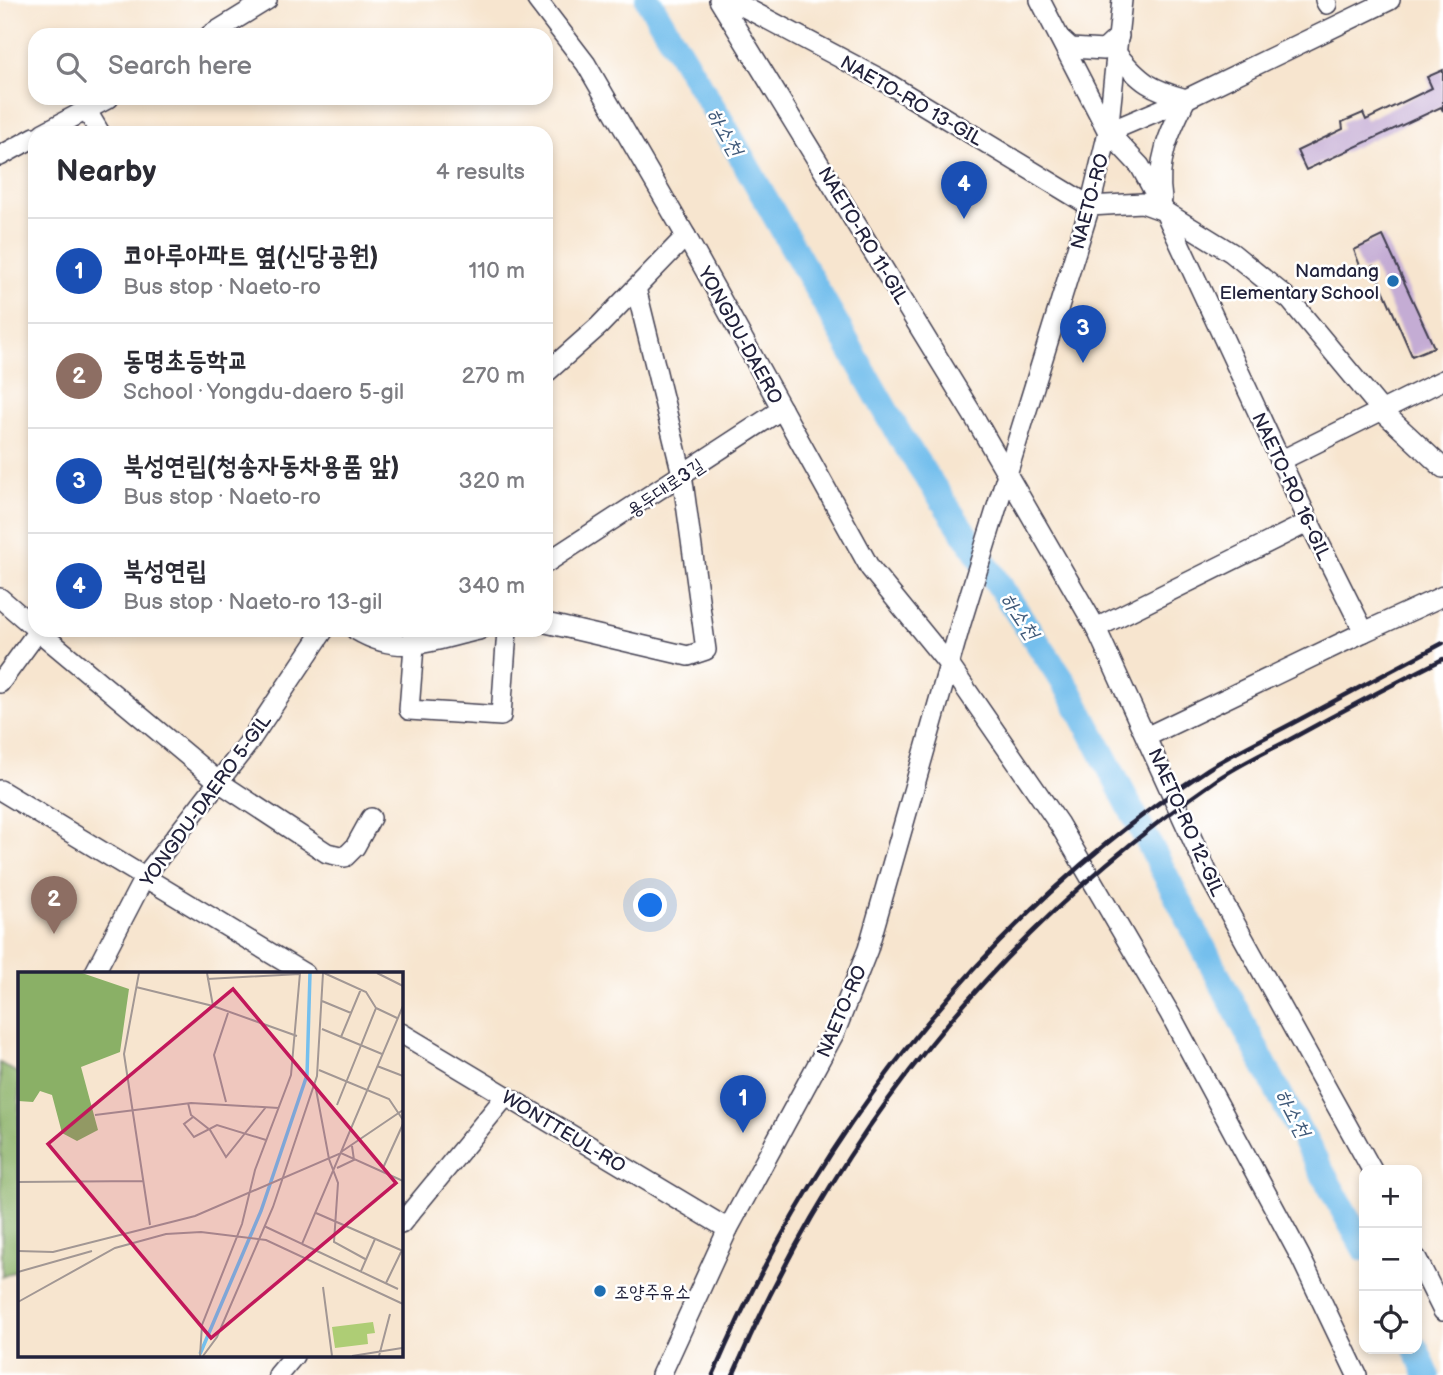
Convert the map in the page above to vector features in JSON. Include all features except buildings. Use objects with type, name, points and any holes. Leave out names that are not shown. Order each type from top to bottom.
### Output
[{"type":"street","points":[[221,28],[267,0]]},
{"type":"street","name":"YONGDU-DAERO","points":[[537,0],[586,64],[687,236],[870,568],[950,666],[1059,824],[1170,1014],[1300,1256],[1357,1375]]},
{"type":"street","name":"NAETO-RO 11-GIL","points":[[719,0],[1005,480]]},
{"type":"street","name":"NAETO-RO 13-GIL","points":[[731,0],[884,81],[1090,206]]},
{"type":"street","name":"NAETO-RO 16-GIL","points":[[1040,0],[1108,132],[1140,166],[1164,211],[1280,461],[1364,632]]},
{"type":"street","points":[[1108,132],[1122,0]]},
{"type":"street","name":"NAETO-RO","points":[[662,1375],[728,1229],[789,1120],[851,995],[868,949],[961,624],[1090,206],[1108,132],[1186,99],[1390,0]]},
{"type":"street","points":[[1060,38],[1071,48],[1104,50],[1118,45]]},
{"type":"street","points":[[1118,45],[1138,80],[1153,90],[1186,99],[1167,138],[1159,178],[1164,211]]},
{"type":"street","points":[[57,126],[97,105]]},
{"type":"street","points":[[87,111],[96,126]]},
{"type":"street","points":[[1,153],[28,140]]},
{"type":"street","points":[[1090,206],[1142,203],[1164,211],[1232,253],[1290,300],[1382,411],[1443,468]]},
{"type":"street","points":[[553,366],[687,236]]},
{"type":"street","points":[[553,625],[688,656],[706,650],[682,474],[636,288]]},
{"type":"street","points":[[1280,461],[1443,380]]},
{"type":"street","name":"용두대로3길","points":[[553,558],[782,410]]},
{"type":"street","name":"NAETO-RO 12-GIL","points":[[1005,480],[1096,628],[1148,736],[1210,878],[1369,1165]]},
{"type":"street","points":[[1096,628],[1309,522]]},
{"type":"street","points":[[1148,736],[1443,596]]},
{"type":"street","points":[[0,598],[28,622]]},
{"type":"street","points":[[0,683],[32,637]]},
{"type":"street","points":[[45,637],[219,782],[338,858],[345,857],[355,847],[371,818]]},
{"type":"street","name":"YONGDU-DAERO 5-GIL","points":[[95,972],[145,876],[219,782],[319,637]]},
{"type":"street","points":[[370,637],[382,643],[414,646],[451,637]]},
{"type":"street","points":[[414,646],[409,710],[501,716],[507,637]]},
{"type":"street","points":[[0,789],[302,972]]},
{"type":"street","name":"WONTTEUL-RO","points":[[402,1033],[728,1229]]},
{"type":"street","points":[[402,1223],[506,1096]]},
{"type":"street","points":[[1422,1269],[1443,1311]]},
{"type":"street","points":[[278,1375],[292,1358]]},
{"type":"green space","points":[[0,1063],[18,1073],[18,1269],[2,1277]]},
{"type":"waterway","name":"하소천","points":[[648,0],[721,121],[903,441],[1069,690],[1290,1114],[1359,1239]]},
{"type":"waterway","name":"하소천","points":[[1418,1354],[1427,1375]]},
{"type":"railway","points":[[713,1375],[755,1285],[803,1199],[857,1115],[917,1036],[982,961],[1052,891],[1128,827],[1208,769],[1443,643]]},
{"type":"railway","points":[[733,1375],[775,1286],[822,1201],[874,1120],[932,1043],[995,971],[1063,903],[1136,840],[1215,781],[1251,759],[1443,659]]},
{"type":"place","name":"북성연립","points":[[964,219]]},
{"type":"place","name":"Namdang Elementary School","points":[[1393,281]]},
{"type":"place","name":"북성연립(청송자동차용품 앞)","points":[[1083,363]]},
{"type":"place","name":"동명초등학교","points":[[54,934]]},
{"type":"place","name":"코아루아파트 옆(신당공원)","points":[[743,1133]]},
{"type":"place","name":"조양주유소","points":[[600,1291]]}]
